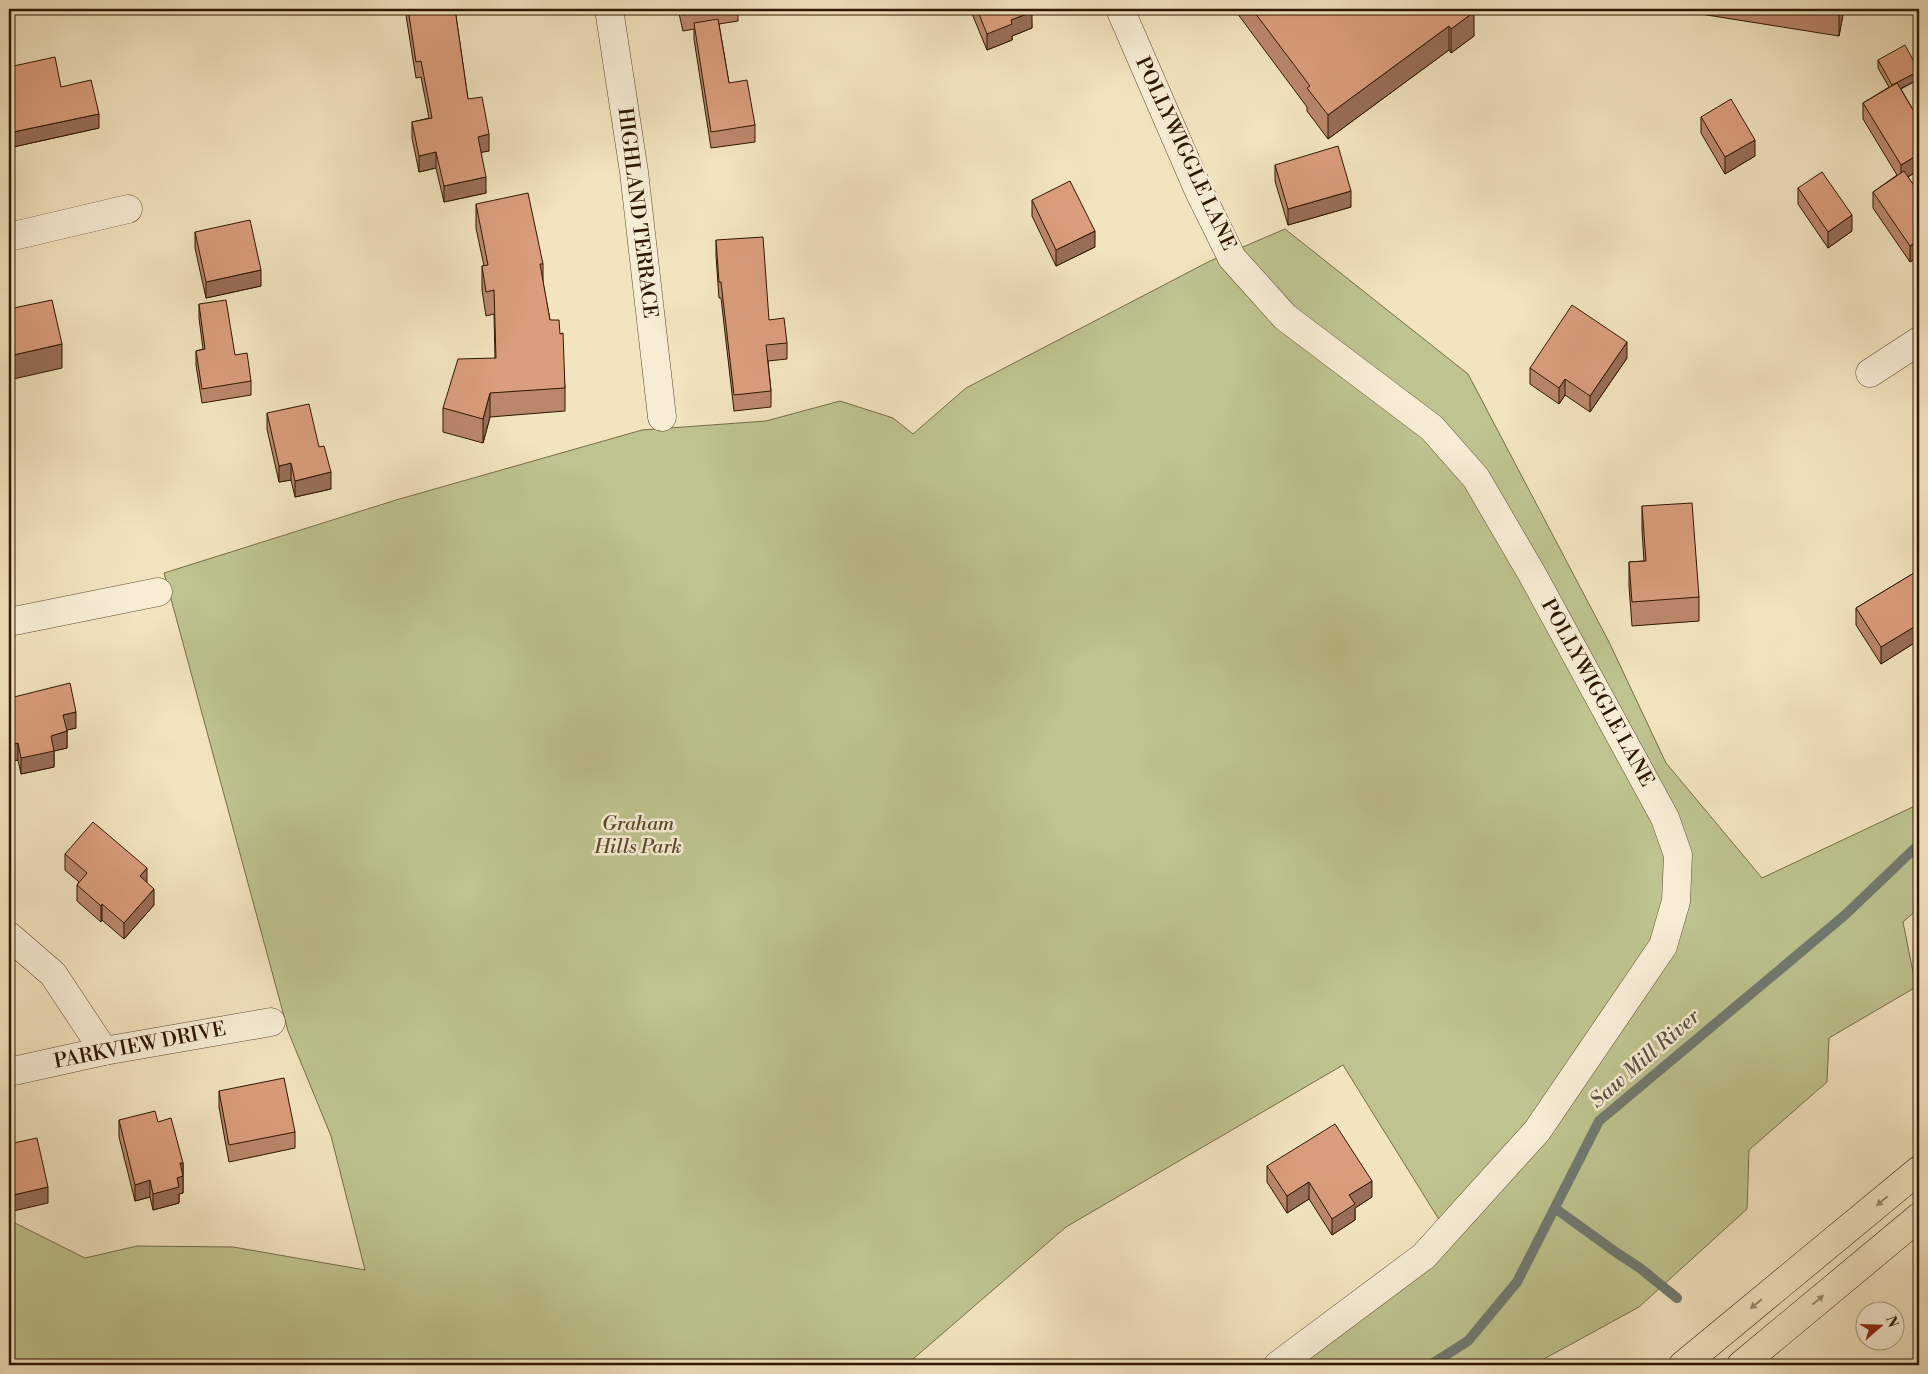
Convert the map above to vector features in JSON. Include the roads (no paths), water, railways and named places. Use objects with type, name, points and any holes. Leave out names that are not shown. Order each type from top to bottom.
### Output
[{"type":"highway","points":[[1683,1365],[1919,1170]]},
{"type":"highway","points":[[1741,1365],[1919,1217]]},
{"type":"street","name":"HIGHLAND TERRACE","points":[[609,9],[634,172],[662,417]]},
{"type":"street","name":"POLLYWIGGLE LANE","points":[[1120,9],[1198,189],[1232,258],[1285,317],[1432,428],[1476,478],[1532,574],[1665,818],[1678,855],[1676,901],[1663,946],[1537,1131],[1424,1256],[1278,1365]]},
{"type":"street","points":[[9,237],[128,209]]},
{"type":"street","points":[[1870,373],[1919,341]]},
{"type":"street","points":[[9,622],[158,592]]},
{"type":"street","points":[[9,936],[53,974],[104,1050]]},
{"type":"street","name":"PARKVIEW DRIVE","points":[[9,1072],[104,1050],[271,1022]]},
{"type":"waterway","name":"Saw Mill River","points":[[1430,1365],[1468,1341],[1517,1282],[1599,1121],[1845,915],[1914,849],[1919,848]]},
{"type":"waterway","points":[[1556,1209],[1640,1268],[1677,1298]]},
{"type":"park label","name":"Graham Hills Park","points":[[638,836]]}]
